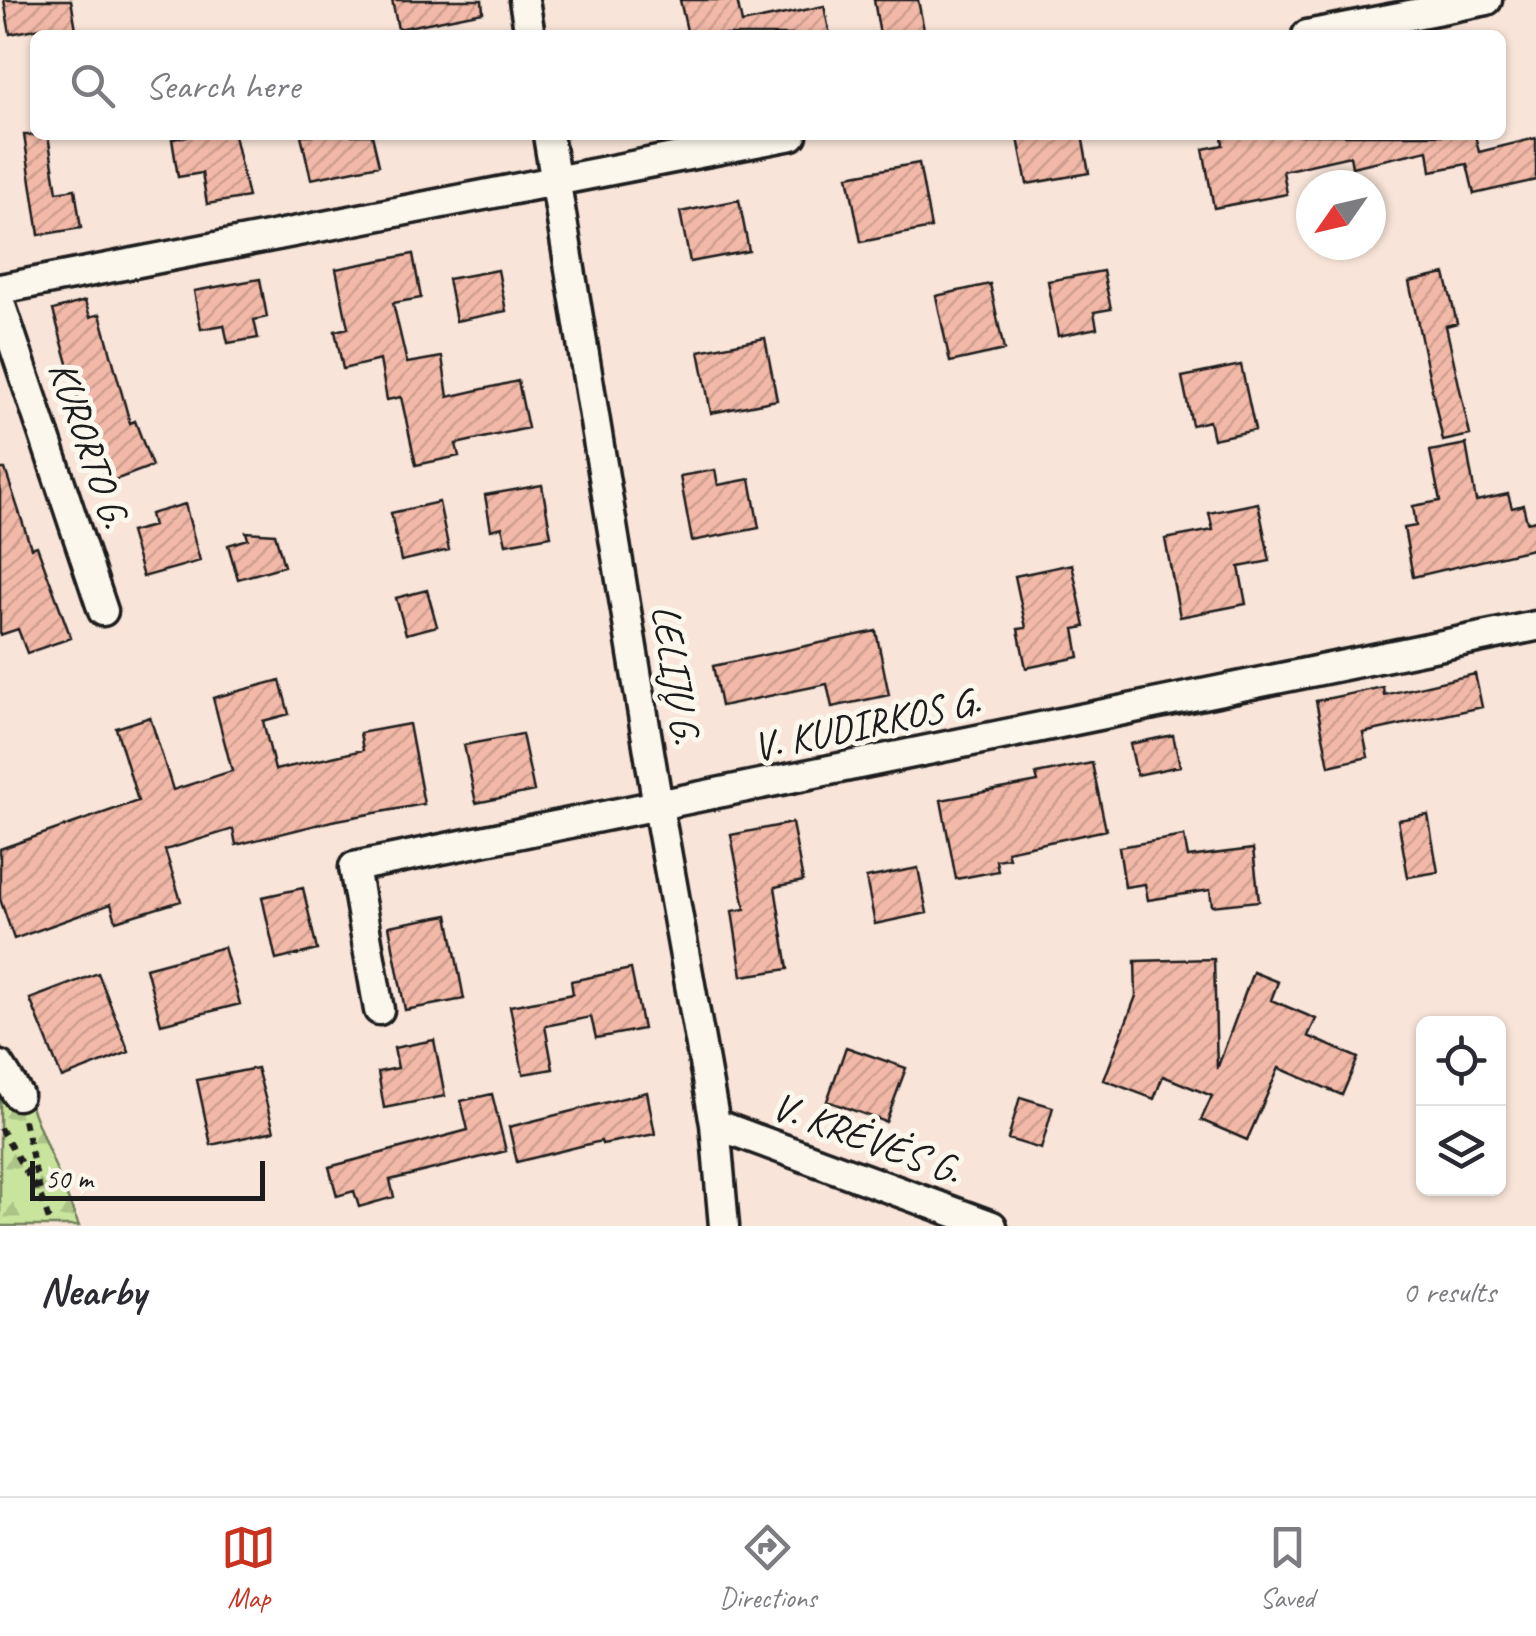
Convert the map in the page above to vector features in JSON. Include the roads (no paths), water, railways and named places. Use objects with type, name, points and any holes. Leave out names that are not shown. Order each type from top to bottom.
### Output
[{"type":"street","points":[[524,0],[529,30]]},
{"type":"street","points":[[1333,30],[1487,0]]},
{"type":"street","name":"LELIJŲ G.","points":[[549,140],[714,1124],[724,1226]]},
{"type":"street","points":[[0,289],[766,140]]},
{"type":"street","name":"KURORTO G.","points":[[0,303],[104,610]]},
{"type":"street","name":"V. KUDIRKOS G.","points":[[379,1010],[354,867],[1536,626]]},
{"type":"street","points":[[0,1066],[18,1095]]},
{"type":"street","name":"V. KRĖVĖS G.","points":[[714,1124],[992,1226]]}]
